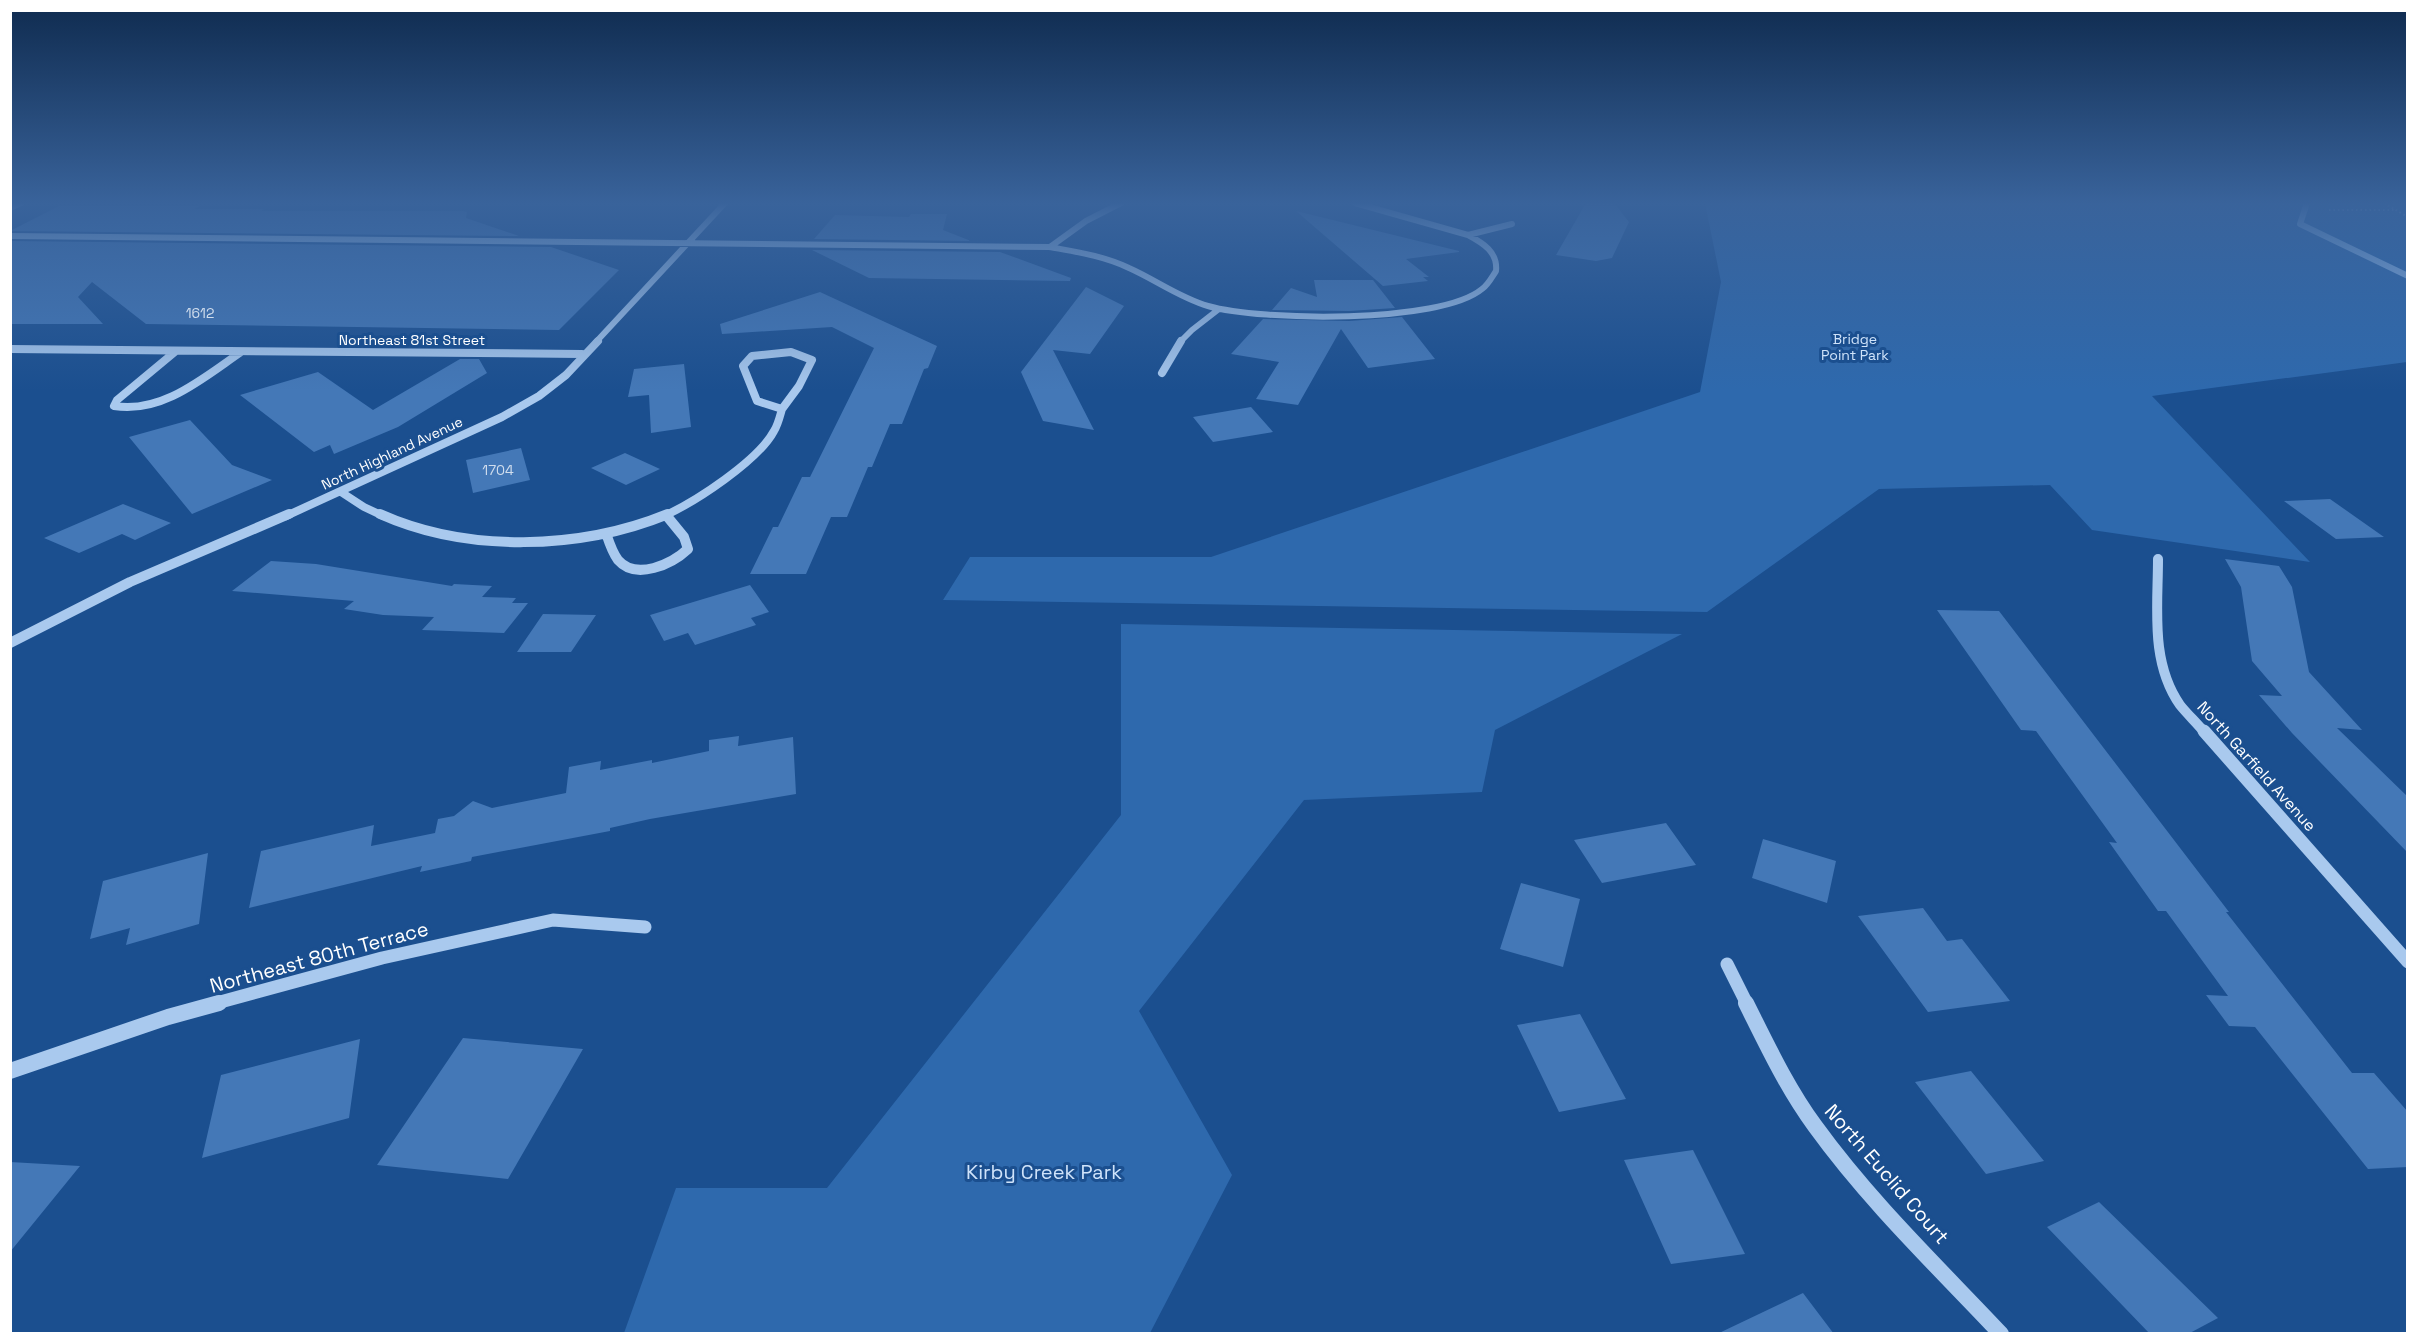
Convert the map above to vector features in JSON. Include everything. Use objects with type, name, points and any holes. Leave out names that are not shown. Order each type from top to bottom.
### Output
[{"type":"street","name":"North Highland Avenue","points":[[10,642],[130,582],[341,492],[521,406],[553,385],[666,266]]},
{"type":"street","points":[[1123,266],[1185,299],[1218,309],[1287,318],[1424,310],[1454,303],[1473,295],[1488,285],[1496,273],[1497,266]]},
{"type":"street","points":[[1162,373],[1172,350],[1188,331],[1218,309]]},
{"type":"street","name":"Northeast 81st Street","points":[[10,349],[582,354]]},
{"type":"street","points":[[176,351],[117,400],[114,406],[140,408],[159,403],[241,352]]},
{"type":"street","points":[[341,492],[364,507],[409,526],[469,539],[542,541],[606,533],[666,515],[715,486],[745,464],[774,432],[782,409],[799,386],[812,360],[805,355],[790,352],[752,356],[743,366],[757,401],[782,409]]},
{"type":"street","points":[[606,533],[617,560],[625,566],[639,568],[670,563],[680,558],[688,549],[684,537],[666,515]]},
{"type":"street","name":"North Garfield Avenue","points":[[2158,559],[2158,649],[2164,674],[2180,704],[2408,962]]},
{"type":"street","name":"Northeast 80th Terrace","points":[[10,1071],[168,1017],[382,958],[553,920],[645,927]]},
{"type":"street","name":"North Euclid Court","points":[[1727,964],[1778,1068],[1815,1126],[1866,1189],[2001,1334]]},
{"type":"green space","name":"Bridge Point Park","points":[[1718,266],[2407,266],[2407,362],[2152,396],[2310,562],[2092,530],[2050,485],[1879,489],[1707,612],[943,600],[970,557],[1211,557],[1700,392],[1721,282]]},
{"type":"green space","name":"Kirby Creek Park","points":[[1121,624],[1682,634],[1495,730],[1482,792],[1304,800],[1139,1011],[1232,1175],[1150,1333],[624,1333],[676,1188],[827,1188],[1121,815]]},
{"type":"building","points":[[10,266],[606,266],[619,270],[559,330],[146,324],[92,282],[78,297],[103,324],[10,324]]},
{"type":"building","points":[[844,266],[1037,266],[1071,278],[1070,281],[869,278]]},
{"type":"building","points":[[1359,266],[1415,266],[1429,277],[1423,277],[1428,281],[1383,286]]},
{"type":"building","points":[[1314,280],[1373,280],[1395,308],[1349,311],[1272,310],[1291,288],[1317,297]]},
{"type":"building","points":[[1086,287],[1124,306],[1090,354],[1053,350],[1094,430],[1043,421],[1021,372]]},
{"type":"building","points":[[820,292],[937,346],[928,368],[924,369],[902,424],[890,424],[872,467],[868,467],[847,517],[831,517],[806,574],[750,574],[773,527],[778,527],[802,477],[810,477],[874,348],[832,327],[722,334],[720,324]]},
{"type":"building","points":[[1402,317],[1435,359],[1368,368],[1341,329],[1298,405],[1256,399],[1279,362],[1231,354],[1263,319],[1349,321]]},
{"type":"building","points":[[460,359],[479,359],[487,373],[398,427],[334,454],[330,445],[314,452],[240,395],[318,372],[373,410]]},
{"type":"building","points":[[684,364],[691,427],[651,433],[649,395],[628,397],[634,369]]},
{"type":"building","points":[[1251,407],[1273,432],[1213,442],[1193,417]]},
{"type":"building","points":[[190,420],[232,465],[272,480],[192,514],[129,437]]},
{"type":"building","points":[[521,448],[530,480],[473,493],[466,460]]},
{"type":"building","points":[[625,453],[660,469],[626,485],[591,468]]},
{"type":"building","points":[[2330,499],[2384,537],[2336,539],[2284,501]]},
{"type":"building","points":[[123,504],[171,523],[135,540],[122,534],[79,553],[44,538]]},
{"type":"building","points":[[2225,559],[2279,566],[2292,587],[2309,672],[2362,730],[2337,728],[2408,797],[2408,853],[2292,733],[2259,695],[2282,696],[2252,661],[2241,587]]},
{"type":"building","points":[[271,561],[316,564],[452,586],[454,584],[492,586],[482,597],[516,598],[512,603],[528,603],[504,633],[422,630],[434,617],[383,615],[344,609],[354,601],[232,591]]},
{"type":"building","points":[[750,585],[769,612],[751,618],[756,625],[695,645],[688,633],[664,641],[650,615]]},
{"type":"building","points":[[1937,610],[1999,611],[2229,912],[2226,912],[2352,1073],[2374,1073],[2408,1112],[2408,1167],[2368,1169],[2255,1027],[2229,1026],[2206,995],[2228,996],[2166,911],[2158,911],[2109,842],[2117,843],[2036,731],[2021,730]]},
{"type":"building","points":[[543,614],[596,615],[571,652],[517,652]]},
{"type":"building","points":[[739,736],[738,746],[793,737],[796,794],[650,819],[610,828],[610,831],[472,857],[471,861],[420,872],[422,866],[249,908],[261,851],[374,825],[371,846],[435,833],[438,819],[454,816],[473,801],[492,808],[566,793],[569,767],[601,761],[600,770],[652,760],[652,763],[709,751],[709,740]]},
{"type":"building","points":[[1666,823],[1696,865],[1602,883],[1574,840]]},
{"type":"building","points":[[1763,839],[1836,861],[1827,903],[1752,878]]},
{"type":"building","points":[[208,853],[199,924],[126,945],[130,928],[90,939],[103,881]]},
{"type":"building","points":[[1521,883],[1580,899],[1563,967],[1500,949]]},
{"type":"building","points":[[1923,908],[1947,941],[1962,939],[2010,1001],[1928,1012],[1858,916]]},
{"type":"building","points":[[1580,1014],[1626,1099],[1559,1112],[1517,1025]]},
{"type":"building","points":[[463,1038],[583,1049],[508,1179],[377,1165]]},
{"type":"building","points":[[360,1039],[349,1118],[202,1158],[221,1075]]},
{"type":"building","points":[[1971,1071],[2044,1161],[1986,1174],[1915,1082]]},
{"type":"building","points":[[1693,1150],[1745,1254],[1671,1264],[1624,1160]]},
{"type":"building","points":[[10,1162],[80,1166],[10,1252]]},
{"type":"building","points":[[2099,1202],[2218,1318],[2188,1334],[2150,1334],[2047,1227]]},
{"type":"building","points":[[1803,1293],[1834,1334],[1717,1334]]},
{"type":"waterway","points":[[2387,266],[2408,276]]}]
